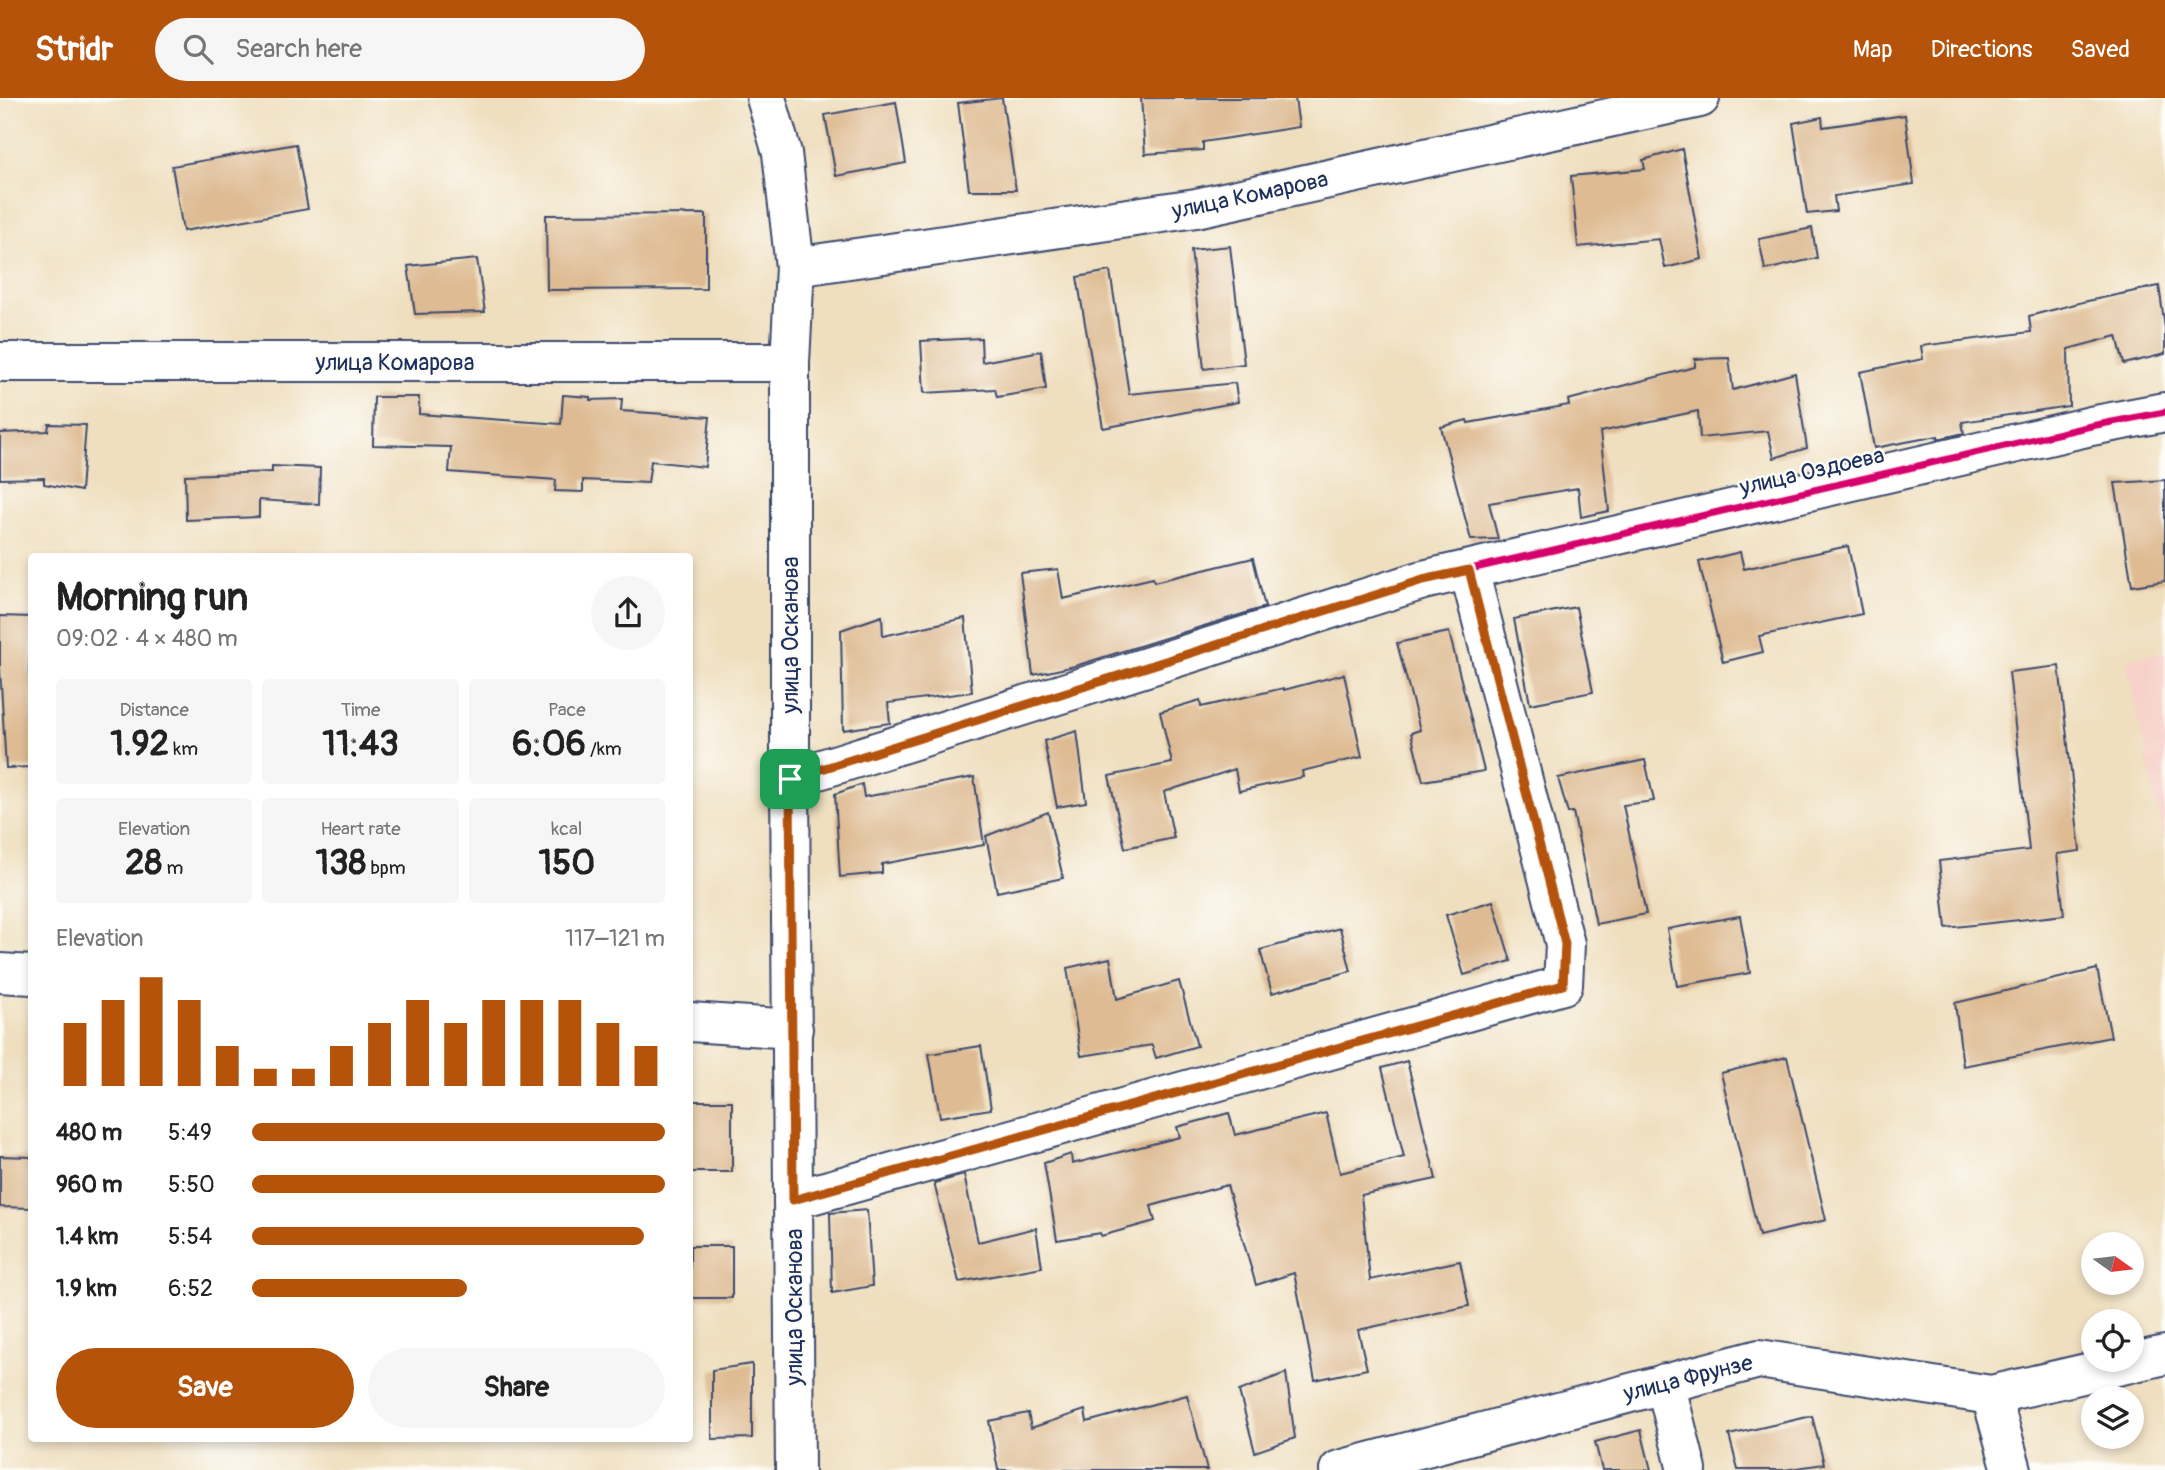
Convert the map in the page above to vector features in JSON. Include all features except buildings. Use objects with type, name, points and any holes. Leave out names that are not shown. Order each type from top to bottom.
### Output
[{"type":"street","name":"улица Осканова","points":[[766,98],[782,153],[795,267],[790,362],[795,1470]]},
{"type":"street","name":"улица Комарова","points":[[795,267],[1196,208],[1700,98]]},
{"type":"street","name":"улица Комарова","points":[[0,362],[790,362]]},
{"type":"street","name":"улица Оздоева","points":[[790,779],[1423,580],[2091,426],[2165,412]]},
{"type":"street","points":[[793,1200],[1563,985],[1565,944],[1469,570]]},
{"type":"street","points":[[0,973],[28,975]]},
{"type":"street","points":[[693,1022],[793,1029]]},
{"type":"street","name":"улица Фрунзе","points":[[1339,1470],[1759,1359],[1992,1395],[2165,1355]]},
{"type":"street","points":[[1665,1382],[1687,1470]]},
{"type":"street","points":[[1992,1395],[2012,1470]]},
{"type":"shaded area","points":[[2165,651],[2165,846],[2126,659]]},
{"type":"cycle path","points":[[790,779],[1423,580],[2091,426],[2165,412]]},
{"type":"cycle path","points":[[793,1200],[1563,985],[1565,944],[1469,570]]},
{"type":"route","points":[[1469,570],[1565,944],[1563,985],[793,1200],[790,779],[1423,580],[1469,570]]}]
